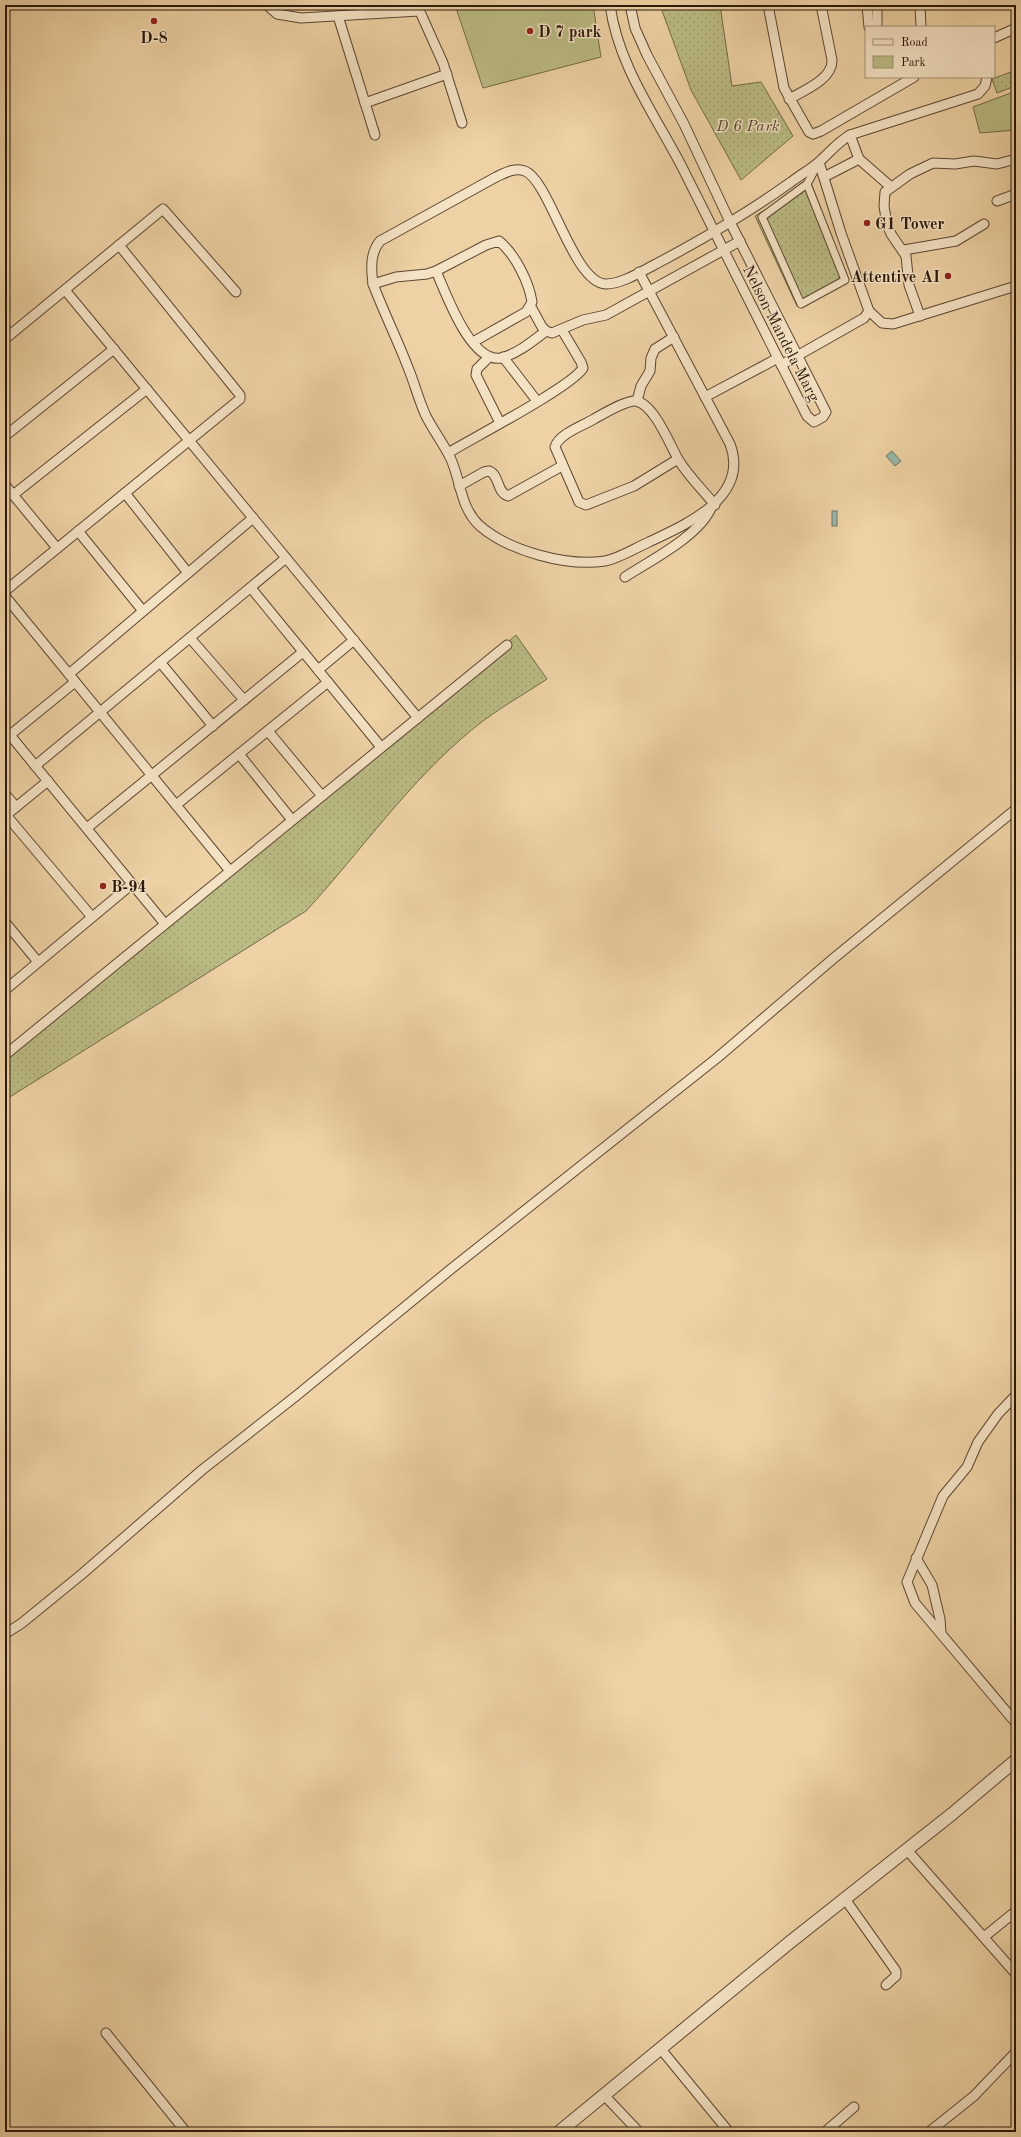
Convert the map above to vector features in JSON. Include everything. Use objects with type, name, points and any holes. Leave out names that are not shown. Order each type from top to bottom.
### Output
[{"type":"street","points":[[266,5],[277,14],[288,17],[338,16],[418,8],[435,42],[447,74],[462,123]]},
{"type":"street","name":"Nelson Mandela Marg","points":[[610,5],[616,35],[626,64],[690,184],[810,420],[814,422],[824,417],[826,412],[730,222],[684,124],[641,42],[630,5]]},
{"type":"street","points":[[768,5],[781,77],[789,99],[806,129],[813,134],[821,132],[912,78]]},
{"type":"street","points":[[789,99],[820,79],[831,68],[832,60],[821,5]]},
{"type":"street","points":[[867,5],[869,26]]},
{"type":"street","points":[[877,26],[878,5]]},
{"type":"street","points":[[920,5],[921,26]]},
{"type":"street","points":[[338,16],[375,135]]},
{"type":"street","points":[[995,38],[1016,28]]},
{"type":"street","points":[[365,103],[447,74]]},
{"type":"street","points":[[713,506],[660,537],[606,561],[579,561],[535,554],[498,539],[472,517],[466,507],[448,453],[426,415],[373,284],[373,253],[376,246],[386,236],[496,177],[508,171],[520,170],[526,172],[537,182],[571,247],[593,280],[601,284],[612,283],[639,272],[714,233],[819,162],[850,135],[978,94],[986,86],[988,78]]},
{"type":"street","points":[[850,135],[859,159],[892,187]]},
{"type":"street","points":[[824,177],[859,159]]},
{"type":"street","points":[[920,316],[909,285],[904,250],[891,234],[885,216],[884,196],[892,187],[910,174],[932,163],[955,164],[974,161],[997,164],[1016,159]]},
{"type":"street","points":[[819,162],[841,233],[869,310],[879,321],[887,324],[920,316],[1016,286]]},
{"type":"street","points":[[807,184],[846,280],[801,304],[762,217],[807,184],[819,162]]},
{"type":"street","points":[[997,201],[1016,194]]},
{"type":"street","points":[[5,339],[163,209],[236,292]]},
{"type":"street","points":[[904,250],[956,241],[984,224]]},
{"type":"street","points":[[373,284],[396,277],[436,271],[486,245],[499,241],[508,251],[524,279],[532,297],[530,308],[546,331],[552,333],[583,320],[606,315],[740,241]]},
{"type":"street","points":[[5,591],[238,401],[240,397],[119,245]]},
{"type":"street","points":[[436,271],[458,319],[473,342],[479,349],[489,356],[503,357],[520,349],[546,331]]},
{"type":"street","points":[[625,577],[693,533],[707,518],[713,506],[729,484],[734,459],[730,444],[639,272]]},
{"type":"street","points":[[65,290],[418,718]]},
{"type":"street","points":[[473,342],[506,324],[530,308]]},
{"type":"street","points":[[705,397],[780,362],[799,356],[862,319],[869,310]]},
{"type":"street","points":[[448,453],[563,386],[577,376],[583,368],[562,330]]},
{"type":"street","points":[[638,402],[641,386],[650,371],[653,353],[660,345],[674,337]]},
{"type":"street","points":[[5,436],[114,349]]},
{"type":"street","points":[[489,356],[477,369],[476,375],[500,423]]},
{"type":"street","points":[[503,357],[537,401]]},
{"type":"street","points":[[13,495],[147,389]]},
{"type":"street","points":[[678,459],[634,486],[586,505],[579,502],[555,447],[560,438],[628,403],[638,402],[643,404],[656,419],[678,459],[713,506]]},
{"type":"street","points":[[459,486],[484,472],[489,472],[495,476],[502,492],[508,496],[562,466]]},
{"type":"street","points":[[5,485],[57,548]]},
{"type":"street","points":[[125,493],[188,573]]},
{"type":"street","points":[[69,674],[253,518]]},
{"type":"street","points":[[78,531],[143,611]]},
{"type":"street","points":[[35,766],[286,558]]},
{"type":"street","points":[[251,588],[381,747]]},
{"type":"street","points":[[5,596],[230,871]]},
{"type":"street","points":[[190,638],[244,700]]},
{"type":"street","points":[[318,670],[354,640]]},
{"type":"street","points":[[5,1055],[507,645]]},
{"type":"street","points":[[87,828],[303,652]]},
{"type":"street","points":[[160,662],[213,726]]},
{"type":"street","points":[[75,682],[8,737],[48,781],[165,924]]},
{"type":"street","points":[[176,805],[328,682]]},
{"type":"street","points":[[268,731],[322,796]]},
{"type":"street","points":[[239,754],[292,820]]},
{"type":"street","points":[[48,781],[5,816],[92,917]]},
{"type":"street","points":[[5,794],[16,807]]},
{"type":"street","points":[[5,1634],[22,1623],[82,1574],[202,1470],[296,1396],[451,1269],[717,1058],[840,953],[1016,809]]},
{"type":"street","points":[[5,990],[132,884]]},
{"type":"street","points":[[5,922],[38,962]]},
{"type":"street","points":[[1016,1395],[998,1414],[978,1442],[967,1467],[943,1496],[908,1575],[907,1582],[908,1590],[915,1602],[1016,1722]]},
{"type":"street","points":[[916,1558],[932,1585],[940,1619],[941,1632]]},
{"type":"street","points":[[559,2132],[660,2048],[845,1898],[907,1850],[1016,1760]]},
{"type":"street","points":[[907,1850],[1016,1974]]},
{"type":"street","points":[[845,1898],[896,1971],[896,1976],[886,1986]]},
{"type":"street","points":[[984,1937],[1016,1911]]},
{"type":"street","points":[[106,2033],[186,2132]]},
{"type":"street","points":[[660,2048],[729,2132]]},
{"type":"street","points":[[929,2132],[980,2091],[1016,2052]]},
{"type":"street","points":[[604,2094],[639,2132]]},
{"type":"street","points":[[825,2132],[854,2107]]},
{"type":"green space","name":"D 7 park","points":[[455,5],[593,5],[601,57],[483,88]]},
{"type":"green space","name":"D 6 Park","points":[[660,5],[720,5],[732,86],[761,82],[793,136],[741,180],[691,90]]},
{"type":"green space","points":[[1016,70],[1016,88],[1015,86],[997,93],[992,79]]},
{"type":"green space","points":[[1016,91],[1016,130],[980,133],[973,107]]},
{"type":"green space","points":[[811,183],[848,280],[797,306],[755,216]]},
{"type":"green space","points":[[516,635],[547,679],[491,715],[474,728],[428,770],[306,911],[5,1100],[5,1061],[350,776]]},
{"type":"shaded area","points":[[892,451],[901,461],[895,466],[886,456]]},
{"type":"shaded area","points":[[832,511],[837,511],[837,526],[832,526]]},
{"type":"place","name":"D-8","points":[[154,21]]},
{"type":"place","name":"D 7 park","points":[[530,31]]},
{"type":"place","name":"G1 Tower","points":[[867,223]]},
{"type":"place","name":"Attentive AI","points":[[948,276]]},
{"type":"place","name":"B-94","points":[[103,886]]}]
